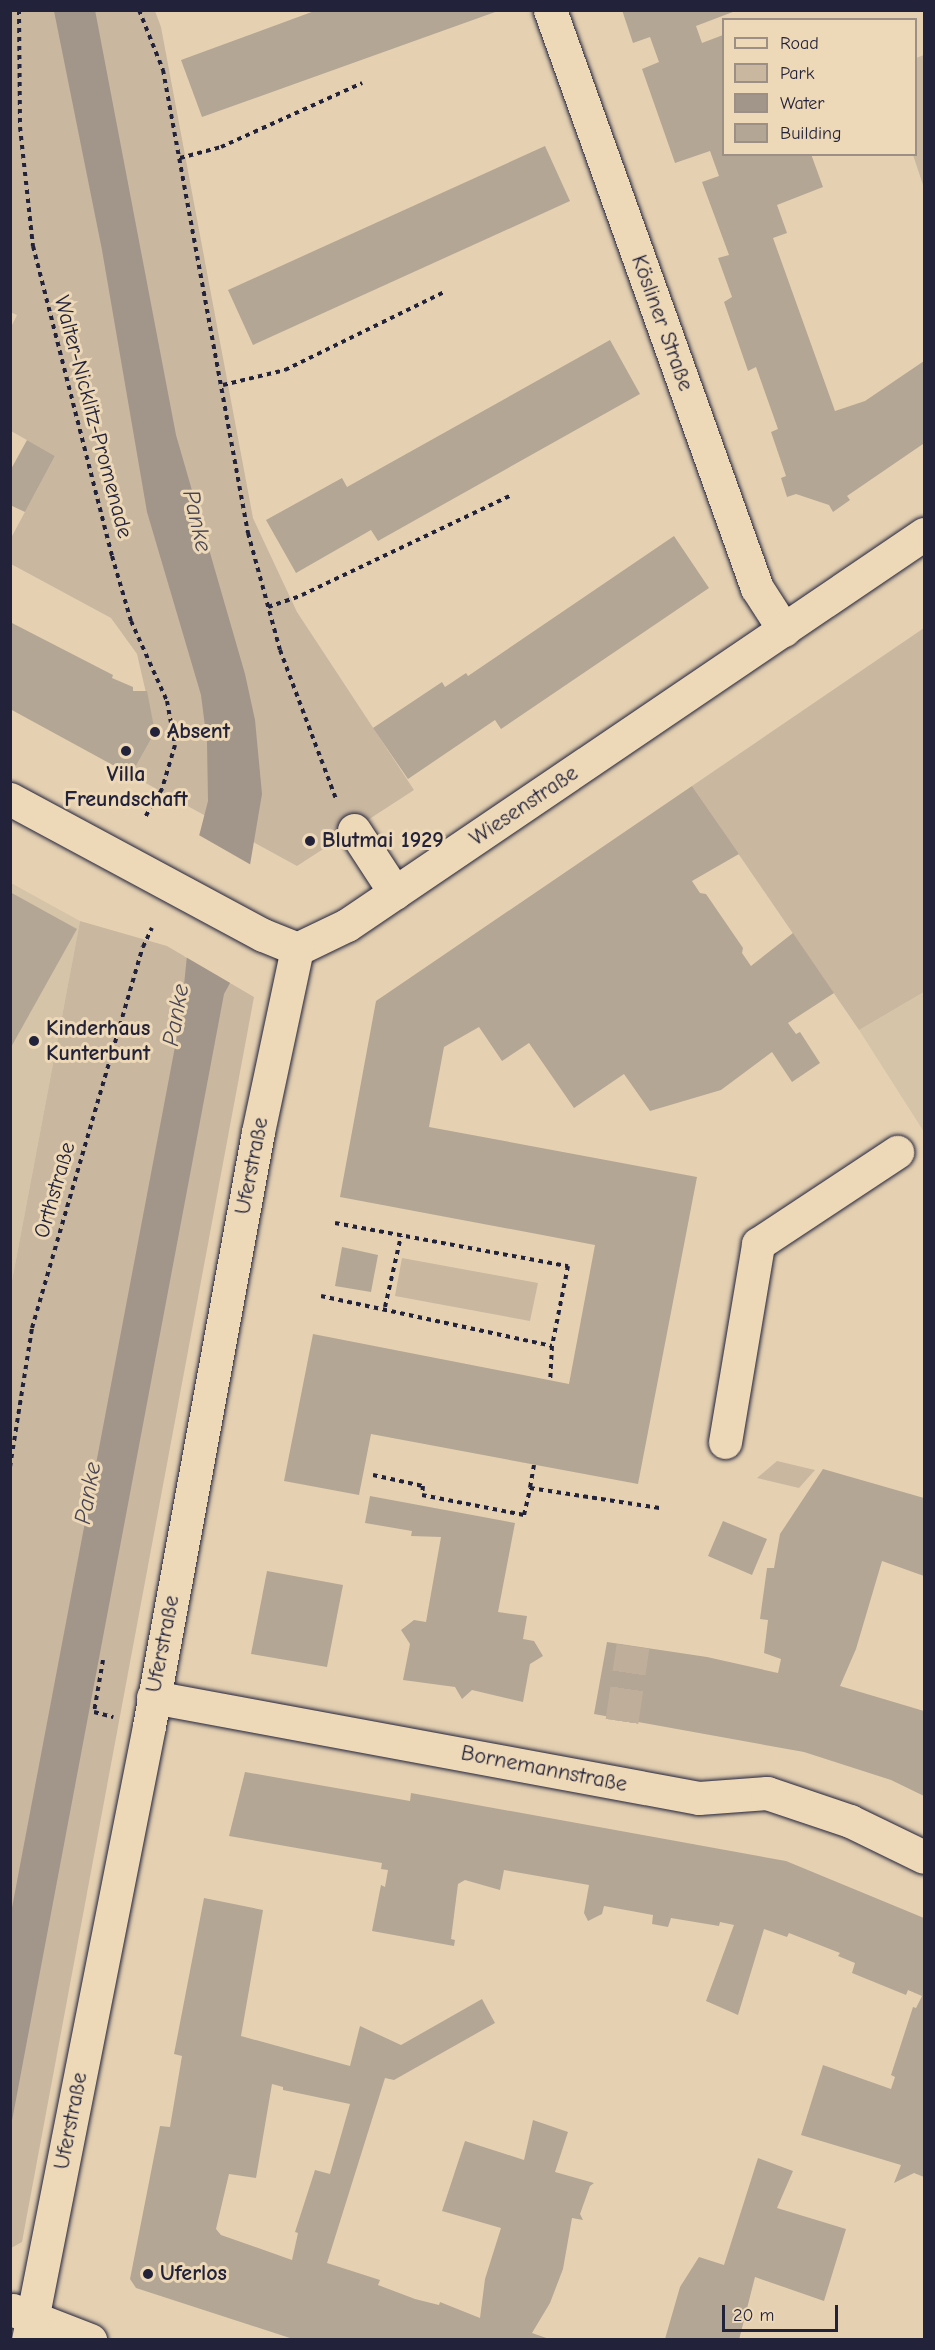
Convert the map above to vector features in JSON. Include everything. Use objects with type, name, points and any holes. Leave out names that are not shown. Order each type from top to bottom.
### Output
[{"type":"street","name":"Kösliner Straße","points":[[550,10],[757,588],[784,630]]},
{"type":"street","name":"Wiesenstraße","points":[[297,949],[347,925],[924,534]]},
{"type":"street","points":[[10,799],[263,935],[297,949]]},
{"type":"street","points":[[354,830],[395,893]]},
{"type":"street","name":"Uferstraße","points":[[24,2322],[151,1711],[258,1132],[297,949]]},
{"type":"street","points":[[725,1442],[758,1244],[897,1152]]},
{"type":"street","name":"Bornemannstraße","points":[[151,1711],[699,1798],[767,1793],[850,1821],[924,1857]]},
{"type":"street","points":[[24,2322],[90,2340]]},
{"type":"path","name":"Walter-Nicklitz-Promenade","points":[[19,10],[20,127],[33,246],[59,359],[118,577],[131,621],[167,701],[175,745],[162,789],[146,817]]},
{"type":"path","points":[[139,10],[163,70],[223,385],[248,533],[268,607],[330,789],[354,830]]},
{"type":"path","points":[[180,158],[221,147],[362,83]]},
{"type":"path","points":[[223,385],[285,370],[446,291]]},
{"type":"path","points":[[268,607],[302,595],[512,495]]},
{"type":"path","name":"Orthstraße","points":[[10,1467],[32,1328],[142,946],[152,928]]},
{"type":"path","points":[[335,1223],[568,1266],[552,1346],[550,1380]]},
{"type":"path","points":[[385,1307],[401,1236]]},
{"type":"path","points":[[321,1296],[385,1307],[552,1346]]},
{"type":"path","points":[[373,1475],[423,1486],[422,1496],[524,1515],[534,1465]]},
{"type":"path","points":[[530,1488],[659,1508]]},
{"type":"path","points":[[103,1660],[94,1712],[151,1711]]},
{"type":"shaded area","name":"Kinderhaus Kunterbunt","points":[[11,883],[80,921],[11,1286]]},
{"type":"shaded area","points":[[924,992],[924,1132],[859,1030]]},
{"type":"green space","points":[[11,11],[155,11],[161,27],[253,518],[297,612],[414,790],[297,866],[131,775],[155,732],[137,654],[111,618],[11,564],[11,538],[55,456],[11,431],[11,327],[17,315],[10,312]]},
{"type":"green space","points":[[924,55],[924,188],[913,156],[917,156],[917,58]]},
{"type":"green space","points":[[924,628],[924,992],[859,1030],[692,786]]},
{"type":"green space","points":[[80,921],[167,946],[254,997],[22,2242],[11,2248],[11,1286]]},
{"type":"green space","points":[[402,1258],[538,1283],[530,1321],[395,1296]]},
{"type":"green space","points":[[777,1461],[815,1470],[799,1488],[757,1478]]},
{"type":"water","name":"Panke","points":[[95,10],[176,435],[245,674],[255,720],[262,794],[230,983],[224,994],[11,2126],[11,1913],[181,1015],[199,836],[208,801],[207,742],[201,695],[147,512],[102,250],[54,11]]},
{"type":"pier","points":[[197,834],[253,866],[232,984],[184,956]]},
{"type":"building","points":[[317,10],[498,11],[202,117],[181,60]]},
{"type":"building","points":[[622,10],[738,10],[696,26],[702,43],[722,35],[722,156],[812,156],[823,187],[777,205],[787,233],[773,238],[835,411],[865,401],[924,361],[923,444],[847,496],[850,500],[833,512],[829,505],[796,494],[787,497],[781,478],[786,476],[771,432],[778,429],[756,367],[748,371],[724,302],[732,297],[718,258],[729,255],[702,182],[719,176],[710,151],[675,163],[642,69],[659,62],[650,37],[633,43]]},
{"type":"building","points":[[545,146],[570,201],[253,345],[228,290]]},
{"type":"building","points":[[610,340],[640,394],[378,541],[371,530],[296,573],[266,520],[342,478],[347,487]]},
{"type":"building","points":[[27,440],[55,456],[25,512],[10,505],[10,471]]},
{"type":"building","points":[[674,536],[709,588],[501,729],[495,720],[408,779],[373,728],[442,682],[445,687],[466,673],[468,676]]},
{"type":"building","points":[[10,622],[113,675],[112,678],[133,687],[133,691],[147,691],[155,732],[131,775],[10,709]]},
{"type":"building","points":[[692,786],[739,854],[692,881],[700,893],[706,894],[743,948],[742,953],[751,966],[793,933],[834,993],[788,1023],[796,1034],[800,1032],[820,1063],[792,1082],[772,1052],[721,1090],[650,1111],[624,1074],[574,1108],[529,1043],[502,1061],[479,1027],[444,1047],[429,1127],[697,1177],[638,1484],[371,1434],[359,1495],[284,1481],[313,1334],[569,1384],[595,1245],[340,1197],[376,1001]]},
{"type":"building","points":[[10,892],[77,929],[10,1049]]},
{"type":"building","points":[[342,1247],[378,1255],[371,1292],[335,1286]]},
{"type":"building","points":[[823,1469],[924,1498],[924,1576],[882,1561],[856,1649],[840,1686],[924,1711],[924,1796],[891,1780],[804,1752],[594,1714],[607,1642],[707,1657],[778,1673],[781,1659],[764,1653],[768,1620],[760,1619],[767,1568],[774,1568],[780,1534]]},
{"type":"building","points":[[370,1496],[515,1523],[498,1612],[527,1616],[523,1639],[534,1641],[543,1656],[530,1664],[523,1702],[472,1690],[462,1699],[455,1687],[403,1680],[410,1644],[401,1630],[414,1620],[426,1622],[441,1537],[411,1536],[412,1531],[365,1523]]},
{"type":"building","points":[[723,1521],[767,1539],[752,1575],[708,1556]]},
{"type":"building","points":[[267,1571],[343,1585],[327,1667],[251,1654]]},
{"type":"building","points":[[245,1772],[410,1801],[411,1793],[786,1861],[924,1918],[924,2177],[914,2173],[894,2183],[901,2165],[801,2135],[823,2065],[891,2089],[895,2077],[891,2075],[913,2007],[916,2008],[922,1996],[908,1990],[906,1995],[852,1973],[855,1963],[838,1956],[840,1953],[789,1933],[787,1937],[764,1929],[738,2015],[706,2001],[734,1925],[720,1922],[719,1926],[671,1918],[668,1927],[652,1924],[653,1915],[604,1906],[602,1914],[588,1921],[584,1913],[589,1885],[504,1870],[500,1890],[465,1880],[458,1884],[451,1939],[455,1940],[454,1946],[372,1931],[381,1885],[385,1887],[388,1870],[381,1869],[382,1863],[229,1836]]},
{"type":"building","points":[[204,1898],[263,1910],[241,2036],[350,2066],[360,2026],[401,2045],[482,1999],[495,2023],[394,2080],[385,2078],[327,2263],[380,2280],[378,2285],[415,2299],[439,2305],[440,2302],[480,2318],[485,2279],[501,2228],[442,2211],[465,2141],[524,2160],[533,2120],[568,2132],[555,2172],[594,2183],[590,2186],[580,2214],[583,2220],[572,2218],[563,2269],[550,2303],[532,2333],[552,2340],[296,2340],[136,2288],[130,2279],[160,2126],[170,2127],[182,2056],[174,2054]],"holes":[[[272,2084],[283,2087],[283,2090],[350,2104],[330,2174],[315,2170],[295,2232],[298,2233],[292,2260],[221,2235],[216,2229],[229,2174],[256,2178]]]},
{"type":"building","points":[[758,2158],[793,2171],[777,2208],[846,2229],[824,2301],[755,2277],[739,2340],[665,2339],[680,2287],[699,2257],[724,2265]]},
{"type":"tunnel","points":[[622,1721],[633,1646]]},
{"type":"place","name":"Absent","points":[[155,732]]},
{"type":"place","name":"Villa Freundschaft","points":[[126,751]]},
{"type":"place","name":"Blutmai 1929","points":[[310,841]]},
{"type":"place","name":"Kinderhaus Kunterbunt","points":[[34,1041]]},
{"type":"place","name":"Uferlos","points":[[148,2274]]}]
